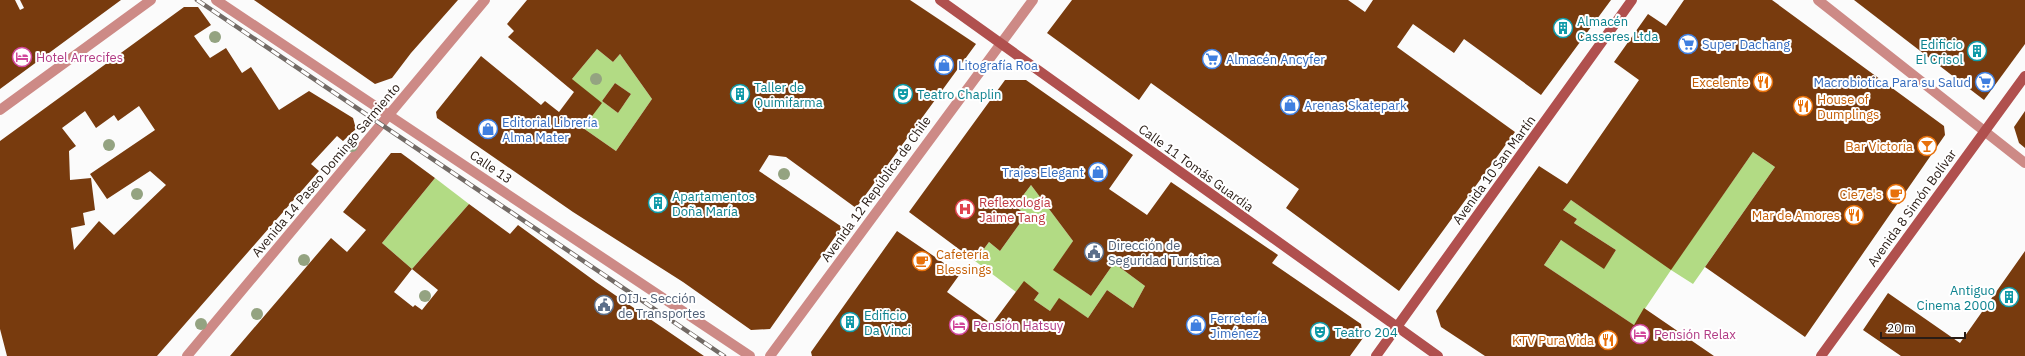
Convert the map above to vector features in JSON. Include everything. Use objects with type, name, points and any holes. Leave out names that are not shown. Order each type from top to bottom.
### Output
[{"type":"street","points":[[0,110],[151,0]]},
{"type":"street","name":"Calle 13","points":[[216,0],[750,356]]},
{"type":"street","name":"Avenida 14 Paseo Domingo Sarmiento","points":[[187,356],[485,0]]},
{"type":"street","name":"Calle 11 Tomás Guardia","points":[[940,0],[1438,356]]},
{"type":"street","name":"Avenida 12 República de Chile","points":[[770,356],[1033,0]]},
{"type":"street","name":"Avenida 10 San Martín","points":[[1376,356],[1632,0]]},
{"type":"street","points":[[1818,0],[2025,163]]},
{"type":"street","name":"Avenida 8 Simón Bolívar","points":[[1820,356],[2025,76]]},
{"type":"green space","points":[[597,49],[613,62],[620,54],[652,99],[616,151],[583,128],[572,79]],"holes":[[[615,83],[631,94],[618,113],[602,101]]]},
{"type":"green space","points":[[1753,152],[1775,167],[1693,284],[1671,270],[1634,325],[1544,265],[1561,240],[1604,268],[1616,250],[1574,223],[1577,219],[1563,210],[1571,200],[1671,269]]},
{"type":"green space","points":[[435,178],[469,204],[412,269],[382,243]]},
{"type":"green space","points":[[1031,185],[1073,241],[1054,270],[1091,296],[1114,263],[1145,286],[1133,308],[1107,290],[1088,318],[1059,299],[1050,311],[1034,300],[1039,293],[1024,282],[1016,292],[975,261],[989,242],[1000,251],[1026,215],[1015,206]]},
{"type":"building","name":"Hotel Arrecifes","points":[[0,0],[15,0],[20,10],[24,8],[20,0],[121,0],[0,89]]},
{"type":"building","points":[[254,0],[458,0],[411,53],[392,78],[375,84]]},
{"type":"building","points":[[527,0],[910,0],[976,44],[856,208],[786,157],[769,155],[759,171],[842,227],[770,329],[751,330],[683,282],[573,212],[437,118],[436,112],[481,56],[541,105],[545,101],[559,112],[574,92],[508,37],[514,31],[507,24]],"holes":[[[597,49],[613,62],[620,54],[652,99],[616,151],[583,128],[602,103],[572,79]]]},
{"type":"building","points":[[1072,0],[1348,0],[1365,12],[1373,0],[1611,0],[1541,95],[1464,39],[1454,53],[1413,24],[1397,47],[1515,132],[1399,291],[1286,208],[1299,189],[1151,83],[1139,100],[1047,33]]},
{"type":"building","points":[[1684,0],[1772,0],[1944,126],[1945,135],[1805,337],[1705,267],[1775,167],[1753,152],[1671,270],[1571,200],[1563,210],[1577,219],[1574,223],[1616,250],[1604,269],[1561,240],[1544,265],[1634,325],[1644,308],[1714,356],[1485,356],[1441,327],[1436,311],[1539,166],[1567,184],[1639,80],[1614,62],[1648,14],[1666,26]]},
{"type":"building","name":"Edificio El Crisol","points":[[1854,0],[2025,0],[2025,44],[1984,100]]},
{"type":"building","points":[[184,7],[198,7],[211,25],[194,36],[210,58],[226,48],[242,73],[251,67],[279,110],[309,91],[353,118],[356,129],[343,141],[337,136],[311,164],[319,171],[157,356],[7,356],[0,329],[0,141]],"holes":[[[139,106],[155,130],[90,174],[107,199],[150,171],[166,185],[114,235],[99,221],[74,250],[71,228],[85,225],[83,213],[95,210],[91,178],[70,180],[69,151],[76,146],[62,128],[85,111],[96,128],[114,115],[118,121]]]},
{"type":"building","points":[[1005,80],[1026,80],[1133,155],[1109,189],[1147,215],[1171,182],[1278,255],[1272,263],[1361,324],[1363,338],[1350,356],[812,356],[811,352],[897,231],[960,274],[947,292],[992,324],[1024,281],[1039,293],[1034,300],[1050,311],[1059,298],[1088,318],[1107,290],[1133,308],[1145,286],[1114,263],[1091,296],[1053,270],[1073,241],[1031,185],[1015,206],[1026,215],[1000,251],[989,242],[975,261],[909,212]]},
{"type":"building","points":[[615,83],[631,94],[618,113],[602,101]]},
{"type":"building","points":[[2025,111],[2025,148],[2019,143],[2014,127]]},
{"type":"building","points":[[391,153],[401,153],[435,178],[382,243],[412,269],[469,204],[510,234],[518,225],[596,282],[704,356],[230,356],[331,238],[347,252],[366,230],[343,212]],"holes":[[[412,269],[438,290],[422,310],[415,305],[413,307],[394,292]]]},
{"type":"building","points":[[2025,251],[2025,356],[1901,356],[1863,330],[1888,293],[1960,343]]},
{"type":"railway","points":[[197,0],[724,356]]},
{"type":"place","name":"Almacén Casseres Ltda","points":[[1563,28]]},
{"type":"place","name":"Super Dachang","points":[[1688,44]]},
{"type":"place","name":"Edificio El Crisol","points":[[1977,51]]},
{"type":"place","name":"Hotel Arrecifes","points":[[22,57]]},
{"type":"place","name":"Almacén Ancyfer","points":[[1212,59]]},
{"type":"place","name":"Litografía Roa","points":[[944,65]]},
{"type":"place","name":"Excelente","points":[[1763,82]]},
{"type":"place","name":"Macrobiotica Para su Salud","points":[[1985,82]]},
{"type":"place","name":"Taller de Quimifarma","points":[[740,94]]},
{"type":"place","name":"Teatro Chaplin","points":[[903,94]]},
{"type":"place","name":"Arenas Skatepark","points":[[1290,105]]},
{"type":"place","name":"House of Dumplings","points":[[1803,106]]},
{"type":"place","name":"Editorial Librería Alma Mater","points":[[488,129]]},
{"type":"place","name":"Bar Victoria","points":[[1927,146]]},
{"type":"place","name":"Trajes Elegant","points":[[1098,172]]},
{"type":"place","name":"Cie7e's","points":[[1896,194]]},
{"type":"place","name":"Apartamentos Doña María","points":[[658,203]]},
{"type":"place","name":"Reflexología Jaime Tang","points":[[965,209]]},
{"type":"place","name":"Mar de Amores","points":[[1854,215]]},
{"type":"place","name":"Dirección de Seguridad Turística","points":[[1094,252]]},
{"type":"place","name":"Cafetería Blessings","points":[[922,261]]},
{"type":"place","name":"Antiguo Cinema 2000","points":[[2009,297]]},
{"type":"place","name":"OIJ - Sección de Transportes","points":[[604,305]]},
{"type":"place","name":"Edificio Da Vinci","points":[[850,322]]},
{"type":"place","name":"Pensión Hatsuy","points":[[959,325]]},
{"type":"place","name":"Ferretería Jiménez","points":[[1196,325]]},
{"type":"place","name":"Teatro 204","points":[[1320,332]]},
{"type":"place","name":"Pensión Relax","points":[[1640,334]]},
{"type":"place","name":"KTV Pura Vida","points":[[1608,340]]}]
